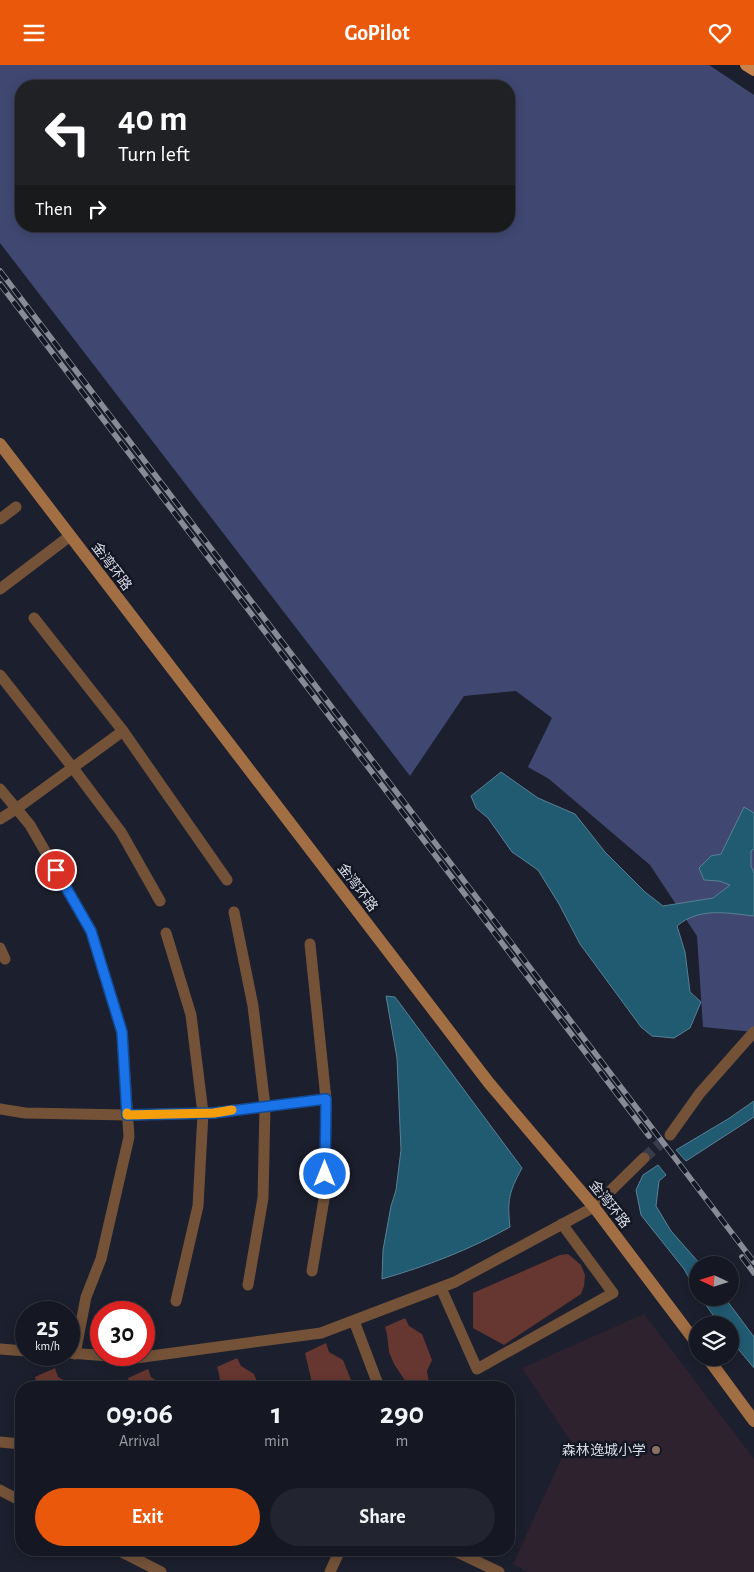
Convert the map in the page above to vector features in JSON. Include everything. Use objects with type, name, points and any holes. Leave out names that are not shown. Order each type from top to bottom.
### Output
[{"type":"main road","points":[[746,65],[754,70]]},
{"type":"main road","name":"金湾环路","points":[[0,444],[489,1083],[594,1207],[689,1333]]},
{"type":"main road","points":[[714,1366],[754,1421]]},
{"type":"street","points":[[0,519],[16,507]]},
{"type":"street","points":[[0,589],[70,536]]},
{"type":"street","points":[[34,618],[123,731],[227,880]]},
{"type":"street","points":[[0,675],[121,832],[160,901]]},
{"type":"street","points":[[0,819],[123,731]]},
{"type":"street","points":[[0,789],[30,825],[91,931],[122,1032],[129,1137],[101,1259],[86,1297],[80,1321]]},
{"type":"street","points":[[234,913],[253,1006],[265,1106],[263,1198],[248,1285]]},
{"type":"street","points":[[166,933],[191,1015],[203,1113],[198,1206],[176,1301]]},
{"type":"street","points":[[310,944],[326,1099],[325,1193],[312,1271]]},
{"type":"street","points":[[0,948],[6,959]]},
{"type":"street","points":[[670,1135],[700,1093],[754,1032]]},
{"type":"street","points":[[0,1109],[25,1113],[127,1115],[203,1113],[326,1099]]},
{"type":"street","points":[[80,1354],[136,1358],[320,1333],[455,1282],[594,1207],[644,1158]]},
{"type":"street","points":[[441,1288],[477,1369],[613,1293],[562,1224]]},
{"type":"street","points":[[354,1321],[377,1381]]},
{"type":"street","points":[[0,1349],[15,1350]]},
{"type":"street","points":[[0,1442],[15,1443]]},
{"type":"street","points":[[0,1490],[15,1498]]},
{"type":"street","points":[[130,1556],[161,1572]]},
{"type":"street","points":[[330,1572],[337,1556]]},
{"type":"street","points":[[466,1556],[499,1572]]},
{"type":"shaded area","points":[[0,65],[709,65],[754,95],[753,1032],[703,1027],[697,936],[650,865],[549,779],[528,767],[552,718],[516,691],[464,696],[410,776],[0,243]]},
{"type":"shaded area","points":[[501,772],[538,798],[575,814],[605,852],[645,892],[663,906],[713,898],[730,885],[719,881],[704,880],[699,868],[711,856],[721,854],[744,807],[754,813],[754,849],[751,851],[751,866],[754,873],[754,916],[724,913],[704,914],[686,920],[677,926],[685,952],[690,992],[701,1002],[690,1028],[674,1038],[652,1036],[641,1027],[580,944],[538,870],[512,852],[488,818],[476,808],[471,796]]},
{"type":"shaded area","points":[[386,996],[395,997],[522,1168],[510,1196],[510,1227],[448,1257],[382,1279],[383,1250],[396,1190],[401,1150],[397,1058]]},
{"type":"shaded area","points":[[754,1101],[754,1117],[686,1161],[676,1150],[728,1119]]},
{"type":"shaded area","points":[[658,1165],[666,1175],[659,1181],[656,1206],[671,1231],[693,1256],[689,1256],[689,1278],[641,1215],[636,1190],[643,1175]]},
{"type":"shaded area","points":[[707,1306],[731,1306],[738,1316],[714,1316]]},
{"type":"shaded area","name":"森林逸城小学","points":[[644,1314],[754,1459],[754,1572],[528,1572],[513,1564],[570,1440],[522,1368]]},
{"type":"shaded area","points":[[739,1317],[754,1337],[754,1368],[739,1350]]},
{"type":"building","points":[[568,1254],[581,1265],[585,1275],[581,1294],[504,1345],[473,1328],[473,1293],[560,1255]]},
{"type":"building","points":[[405,1318],[409,1326],[422,1334],[432,1360],[427,1371],[429,1381],[405,1381],[389,1352],[385,1327]]},
{"type":"building","points":[[326,1343],[329,1352],[343,1360],[351,1381],[312,1381],[305,1353]]},
{"type":"building","points":[[237,1358],[241,1366],[254,1374],[257,1381],[220,1381],[217,1367]]},
{"type":"building","points":[[55,1368],[58,1377],[65,1381],[36,1381],[35,1377]]},
{"type":"building","points":[[148,1369],[151,1377],[157,1381],[129,1381],[128,1378]]},
{"type":"tunnel","points":[[644,1158],[670,1135]]},
{"type":"railway","points":[[0,271],[754,1262]]},
{"type":"railway","points":[[0,284],[649,1136]]},
{"type":"railway","points":[[742,1257],[754,1273]]},
{"type":"slow traffic","points":[[127,1113],[127,1115],[214,1113],[232,1110]]},
{"type":"place","name":"森林逸城小学","points":[[656,1450]]},
{"type":"route","points":[[56,870],[91,931],[122,1032],[127,1115],[214,1113],[326,1099],[325,1174]]}]
